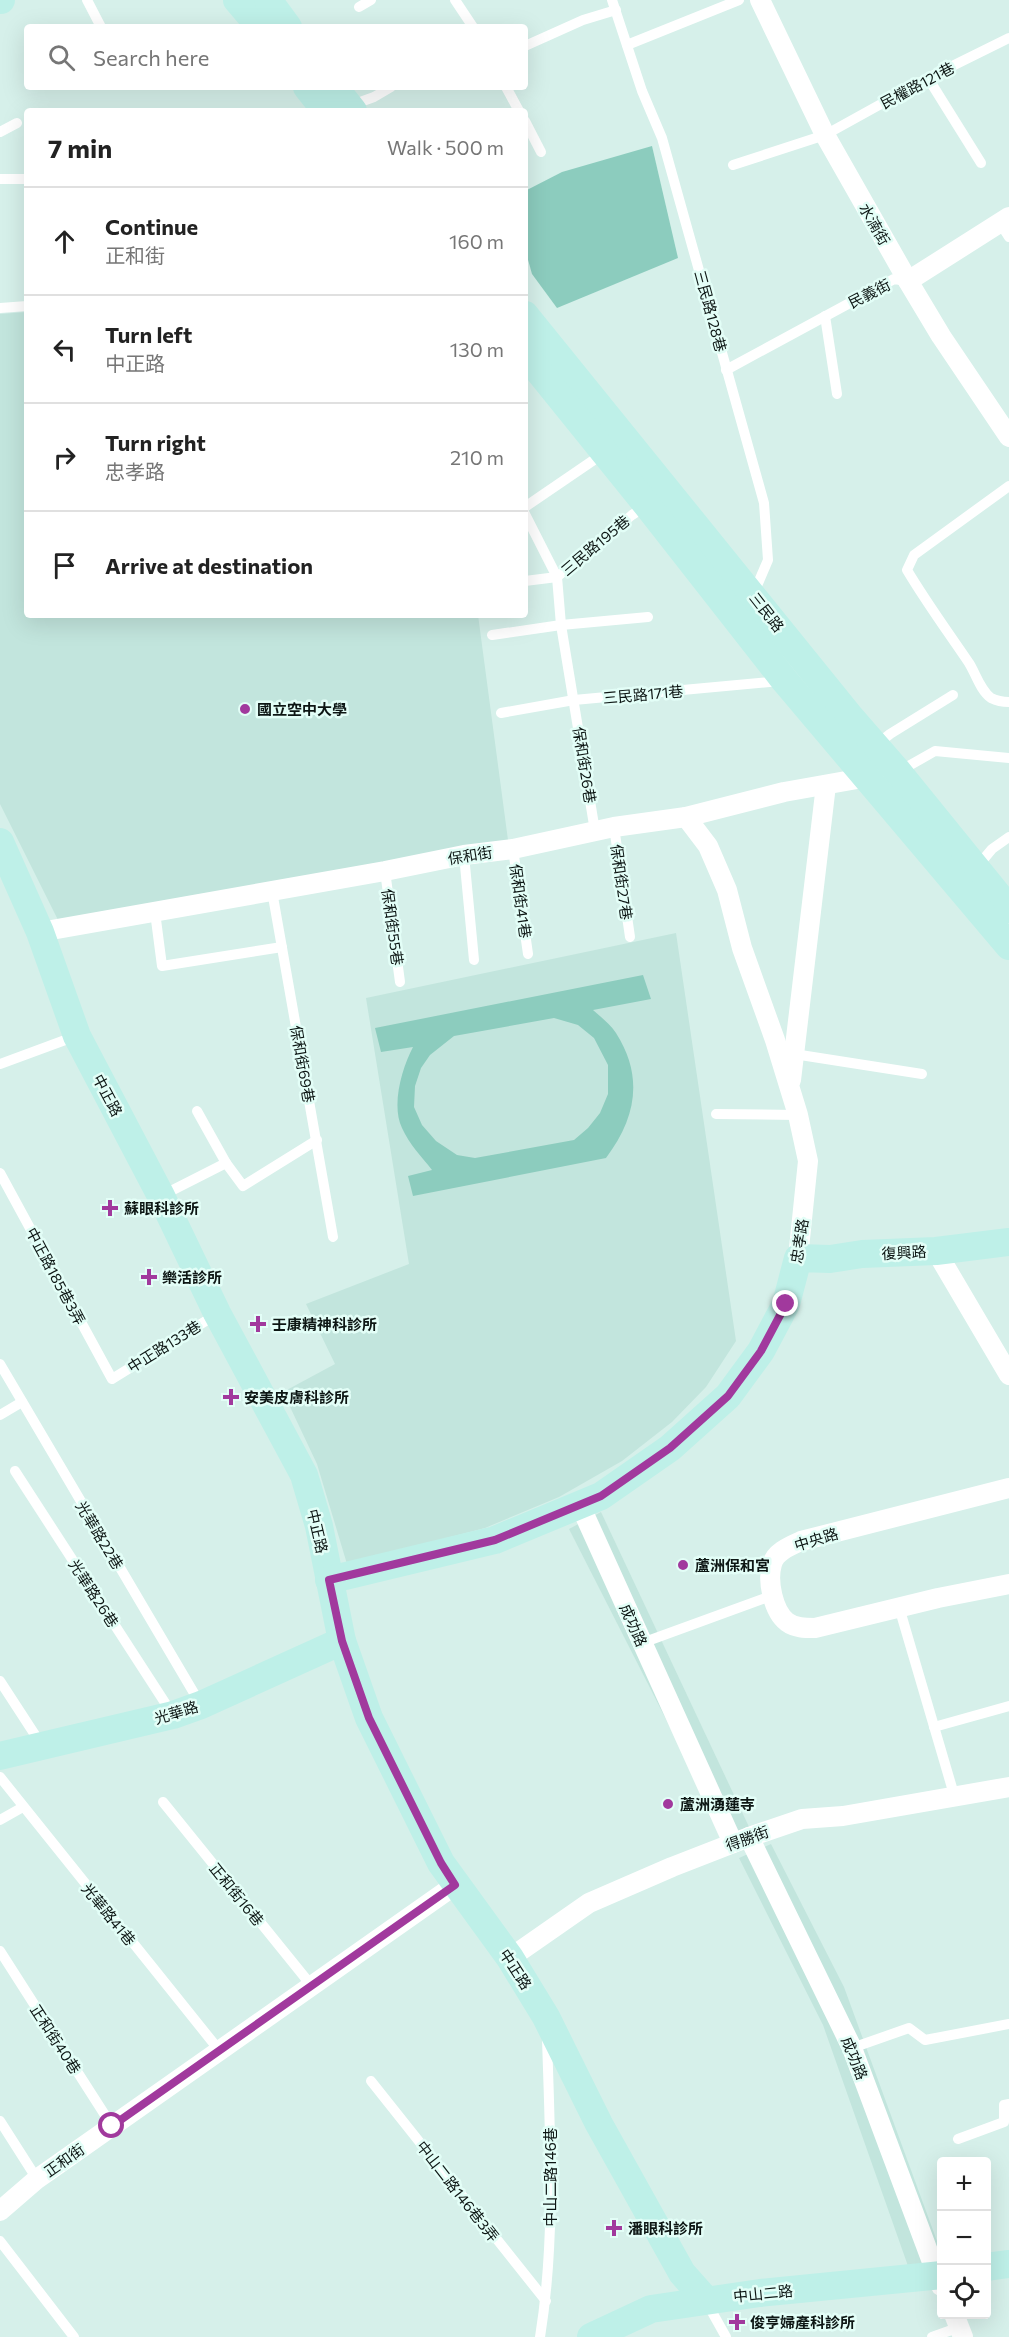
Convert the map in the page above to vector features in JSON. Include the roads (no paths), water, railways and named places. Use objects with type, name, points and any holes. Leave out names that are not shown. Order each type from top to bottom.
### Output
[{"type":"street","points":[[237,0],[257,24]]},
{"type":"street","points":[[268,0],[286,24]]},
{"type":"street","name":"水湳街","points":[[760,0],[825,135],[908,281],[941,336],[1009,437]]},
{"type":"street","points":[[313,90],[340,104]]},
{"type":"street","name":"民義街","points":[[908,281],[1006,225]]},
{"type":"street","name":"三民路","points":[[528,319],[747,610],[785,681],[1009,946]]},
{"type":"street","name":"三民路","points":[[528,358],[647,505],[875,746],[1009,909]]},
{"type":"street","name":"保和街","points":[[40,933],[464,855],[513,849],[605,829],[687,817],[784,792],[898,772]]},
{"type":"street","name":"忠孝路","points":[[789,1090],[826,785]]},
{"type":"street","name":"忠孝路","points":[[329,1580],[495,1540],[601,1496],[670,1448],[728,1396],[761,1351],[786,1304],[798,1258],[808,1161],[798,1115],[775,1040],[742,948],[727,890],[708,846],[687,817]]},
{"type":"street","name":"中正路","points":[[0,842],[40,933],[77,1036],[161,1196],[217,1313],[304,1475],[319,1526],[342,1641],[369,1718],[441,1863],[510,1958],[546,2017],[600,2124],[682,2273],[706,2300]]},
{"type":"street","name":"復興路","points":[[798,1258],[830,1259],[862,1254],[936,1251],[1009,1242]]},
{"type":"street","points":[[936,1251],[1009,1375]]},
{"type":"street","name":"中央路","points":[[771,1596],[772,1563],[783,1550],[801,1541],[1009,1488]]},
{"type":"street","name":"成功路","points":[[580,1505],[642,1643],[741,1840],[852,2048],[937,2271]]},
{"type":"street","points":[[771,1596],[786,1622],[799,1628],[815,1628],[899,1607],[1009,1584]]},
{"type":"street","name":"光華路","points":[[0,1756],[173,1715],[201,1705],[342,1641]]},
{"type":"street","name":"得勝街","points":[[510,1958],[589,1903],[741,1840],[802,1819],[843,1816],[1009,1787]]},
{"type":"street","name":"正和街","points":[[0,2211],[37,2179],[455,1885]]},
{"type":"street","points":[[991,2266],[1009,2264]]},
{"type":"street","name":"中山二路","points":[[591,2337],[651,2309],[760,2293],[937,2279]]},
{"type":"lane","points":[[87,0],[99,24]]},
{"type":"lane","points":[[359,7],[371,0]]},
{"type":"lane","points":[[455,0],[471,24]]},
{"type":"lane","points":[[627,45],[739,0]]},
{"type":"lane","points":[[528,45],[614,5]]},
{"type":"lane","name":"三民路128巷","points":[[614,5],[642,91],[662,138],[764,503],[768,560],[747,610]]},
{"type":"lane","name":"民權路121巷","points":[[733,165],[825,135],[928,78],[1009,38]]},
{"type":"lane","points":[[928,78],[981,162]]},
{"type":"lane","points":[[340,104],[374,97],[386,90]]},
{"type":"lane","points":[[508,90],[517,108]]},
{"type":"lane","points":[[0,132],[17,123]]},
{"type":"lane","points":[[528,127],[542,152]]},
{"type":"lane","points":[[0,179],[24,179]]},
{"type":"lane","name":"民義街","points":[[726,370],[894,279],[908,281]]},
{"type":"lane","points":[[0,308],[24,306]]},
{"type":"lane","points":[[825,316],[837,393]]},
{"type":"lane","points":[[528,505],[605,453]]},
{"type":"lane","points":[[1009,486],[915,555],[907,570],[929,607],[970,664],[982,688],[990,697],[998,701],[1009,702]]},
{"type":"lane","name":"三民路195巷","points":[[574,700],[561,625],[556,577],[647,505]]},
{"type":"lane","points":[[528,520],[556,577],[528,581]]},
{"type":"lane","points":[[492,634],[648,617]]},
{"type":"lane","name":"三民路171巷","points":[[501,713],[574,700],[785,681]]},
{"type":"lane","points":[[875,746],[953,695]]},
{"type":"lane","name":"保和街26巷","points":[[574,700],[605,829]]},
{"type":"lane","points":[[898,772],[935,751],[1009,758]]},
{"type":"lane","name":"保和街27巷","points":[[605,829],[630,936]]},
{"type":"lane","points":[[976,868],[992,849],[1009,837]]},
{"type":"lane","name":"保和街41巷","points":[[513,849],[528,954]]},
{"type":"lane","points":[[464,855],[474,960]]},
{"type":"lane","name":"保和街55巷","points":[[385,871],[400,982]]},
{"type":"lane","name":"保和街69巷","points":[[272,891],[333,1237]]},
{"type":"lane","points":[[155,912],[162,966],[282,947]]},
{"type":"lane","points":[[0,1064],[77,1036]]},
{"type":"lane","points":[[794,1054],[922,1074]]},
{"type":"lane","points":[[197,1112],[226,1163],[243,1186],[317,1140]]},
{"type":"lane","points":[[717,1114],[798,1115]]},
{"type":"lane","points":[[161,1196],[226,1163]]},
{"type":"lane","name":"中正路185巷3弄","points":[[0,1173],[112,1379]]},
{"type":"lane","name":"中正路133巷","points":[[112,1379],[217,1313]]},
{"type":"lane","name":"光華路22巷","points":[[0,1364],[201,1705]]},
{"type":"lane","points":[[0,1415],[22,1402]]},
{"type":"lane","name":"光華路26巷","points":[[15,1471],[173,1715]]},
{"type":"lane","points":[[642,1643],[771,1596]]},
{"type":"lane","points":[[899,1607],[955,1798]]},
{"type":"lane","points":[[0,1681],[43,1746]]},
{"type":"lane","points":[[934,1727],[1009,1706]]},
{"type":"lane","name":"光華路41巷","points":[[0,1777],[219,2050]]},
{"type":"lane","name":"正和街16巷","points":[[163,1802],[312,1985]]},
{"type":"lane","points":[[0,1820],[23,1807]]},
{"type":"lane","name":"正和街40巷","points":[[0,1952],[112,2126]]},
{"type":"lane","name":"中山二路146巷","points":[[540,2337],[546,2301],[552,2209],[546,2017]]},
{"type":"lane","points":[[852,2048],[909,2028],[925,2040],[1009,2024]]},
{"type":"lane","name":"中山二路146巷3弄","points":[[371,2081],[546,2301]]},
{"type":"lane","points":[[958,2139],[1004,2122],[1004,2105],[1009,2104]]},
{"type":"lane","points":[[0,2121],[37,2179]]},
{"type":"lane","points":[[0,2241],[74,2337]]},
{"type":"lane","points":[[706,2300],[726,2337]]},
{"type":"lane","points":[[932,2337],[959,2326]]},
{"type":"place","name":"國立空中大學","points":[[245,709]]},
{"type":"place","name":"蘇眼科診所","points":[[110,1208]]},
{"type":"place","name":"樂活診所","points":[[149,1277]]},
{"type":"place","name":"壬康精神科診所","points":[[258,1324]]},
{"type":"place","name":"安美皮膚科診所","points":[[231,1397]]},
{"type":"place","name":"蘆洲保和宮","points":[[683,1565]]},
{"type":"place","name":"蘆洲湧蓮寺","points":[[668,1804]]},
{"type":"place","name":"潘眼科診所","points":[[614,2228]]},
{"type":"place","name":"俊亨婦產科診所","points":[[737,2322]]}]
